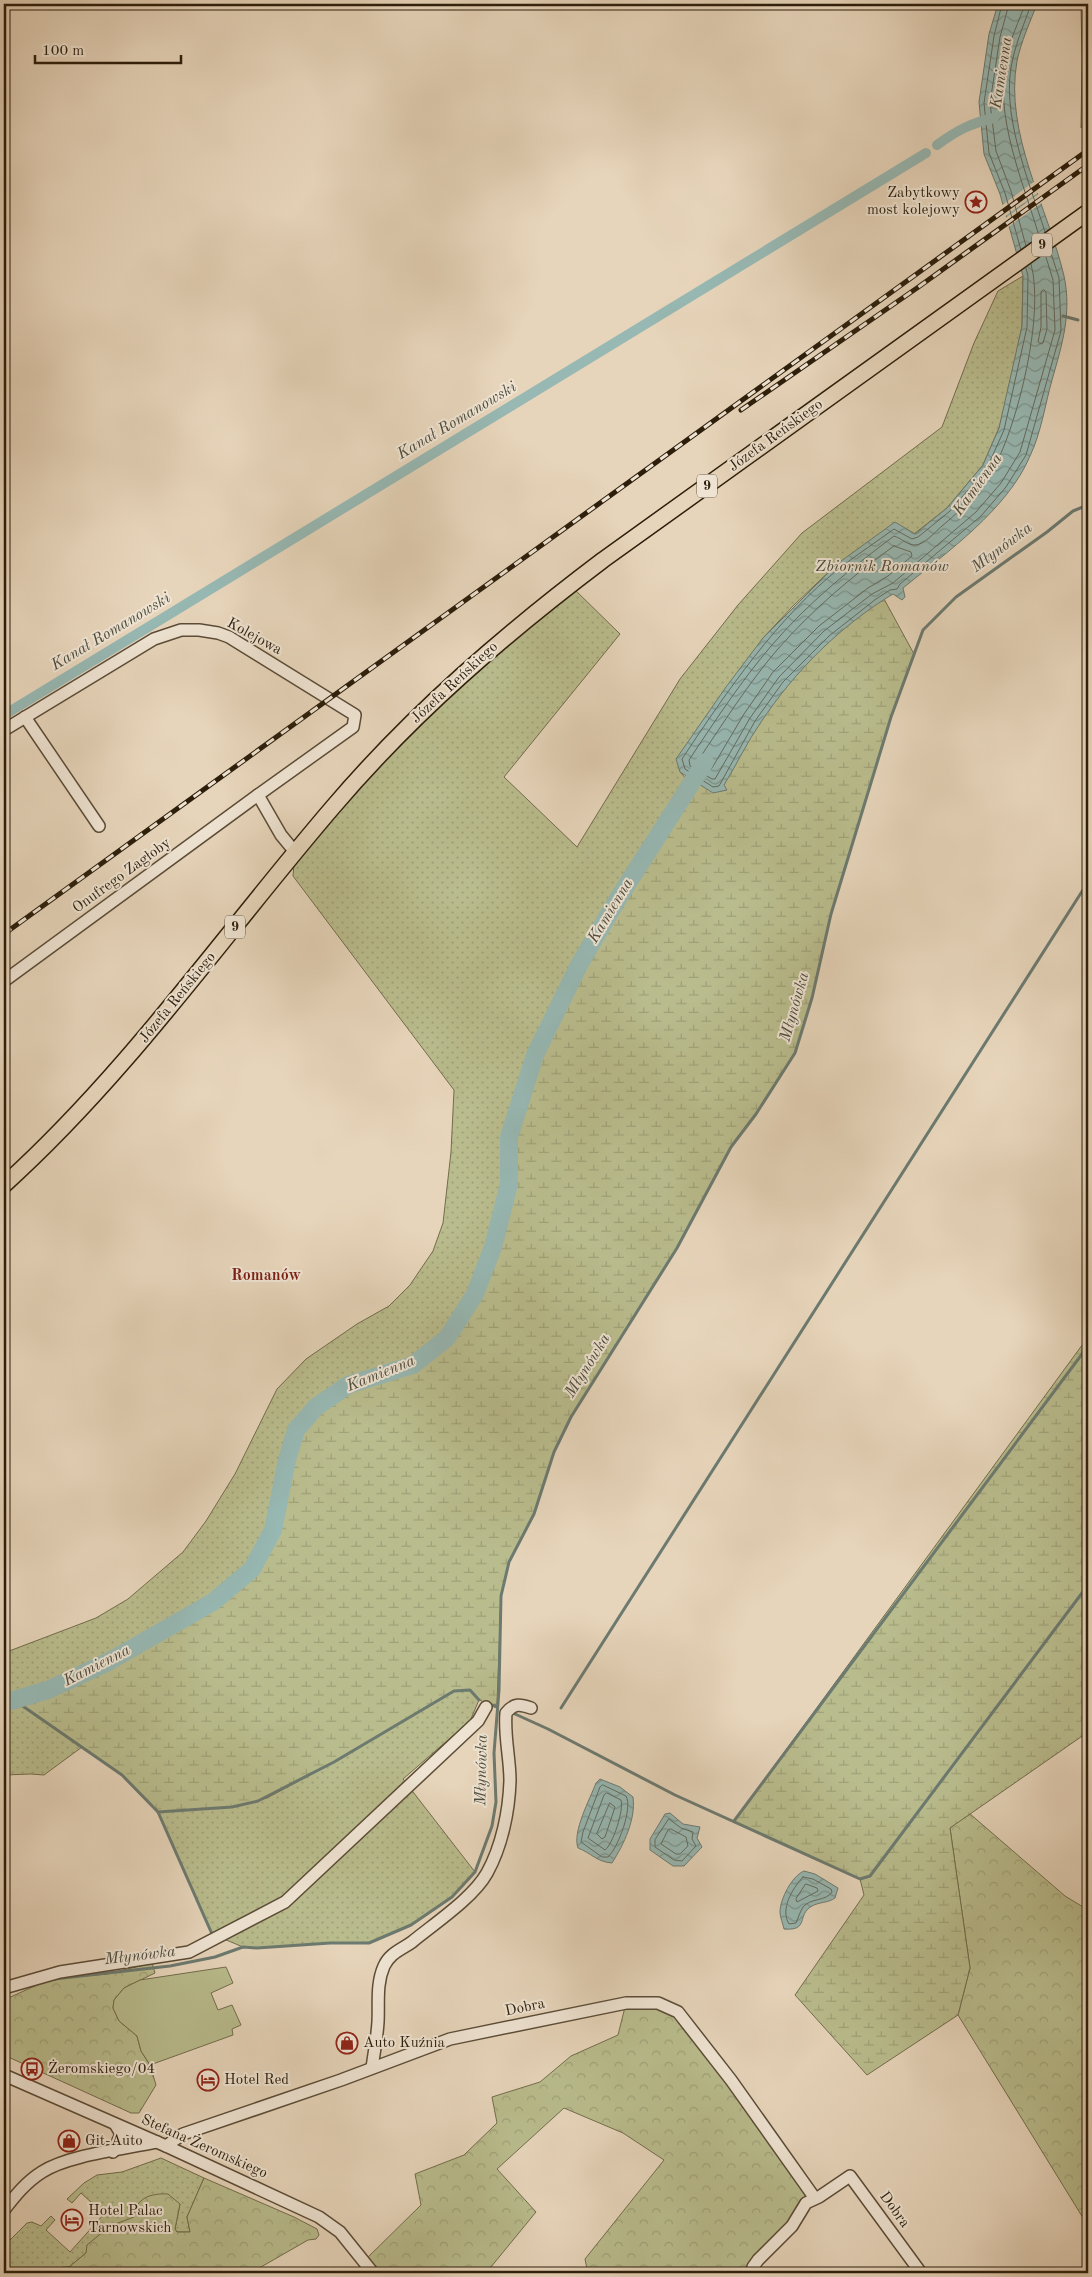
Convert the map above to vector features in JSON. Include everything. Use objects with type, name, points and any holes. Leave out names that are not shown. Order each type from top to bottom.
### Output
[{"type":"main road","name":"Józefa Reńskiego","points":[[4,1185],[56,1135],[128,1058],[295,852],[356,780],[398,736],[476,662],[535,611],[603,560],[1088,212]]},
{"type":"street","name":"Kolejowa","points":[[4,730],[154,639],[172,631],[200,630],[229,637],[352,711],[355,719]]},
{"type":"street","points":[[25,717],[99,826]]},
{"type":"street","name":"Onufrego Zagłoby","points":[[4,981],[258,795],[336,741],[353,727],[355,719]]},
{"type":"street","points":[[258,795],[282,835],[295,852]]},
{"type":"street","points":[[372,2068],[378,2022],[378,1986],[384,1966],[394,1952],[410,1943],[454,1908],[486,1874],[498,1847],[507,1811],[510,1780],[504,1729],[506,1713],[518,1704],[531,1708]]},
{"type":"street","points":[[4,1988],[60,1972],[189,1952],[285,1902],[478,1721],[486,1707]]},
{"type":"street","name":"Dobra","points":[[4,2210],[26,2184],[42,2171],[71,2160],[162,2144],[183,2134],[341,2080],[450,2039],[626,2003],[658,2002],[678,2012],[684,2019],[731,2080],[814,2197]]},
{"type":"street","name":"Stefana Żeromskiego","points":[[4,2075],[302,2208],[326,2221],[347,2240],[373,2273]]},
{"type":"street","points":[[113,2152],[121,2134],[116,2124]]},
{"type":"street","name":"Dobra","points":[[752,2273],[758,2260],[792,2226],[806,2203],[814,2197],[819,2197],[850,2176],[921,2273]]},
{"type":"green space","points":[[1081,4],[1088,4],[1088,123],[1081,128],[1082,60]]},
{"type":"green space","points":[[1023,276],[1022,326],[1013,374],[999,428],[983,465],[947,508],[914,534],[837,564],[793,606],[763,638],[680,772],[692,785],[619,897],[579,965],[535,1055],[509,1137],[509,1184],[493,1247],[475,1294],[447,1338],[413,1365],[348,1385],[316,1407],[296,1430],[287,1460],[273,1530],[252,1569],[213,1602],[108,1662],[48,1690],[15,1700],[82,1747],[44,1775],[4,1775],[4,1653],[96,1618],[128,1599],[183,1552],[206,1521],[235,1474],[277,1389],[306,1359],[357,1324],[389,1306],[410,1285],[433,1251],[443,1223],[451,1152],[454,1090],[293,876],[295,852],[368,768],[570,585],[620,634],[504,777],[577,847],[680,679],[738,605],[802,533],[942,427],[974,343],[998,291]]},
{"type":"green space","points":[[871,575],[914,654],[891,717],[831,914],[812,998],[795,1053],[756,1114],[731,1147],[677,1248],[571,1417],[554,1452],[534,1514],[509,1562],[501,1596],[497,1704],[485,1703],[478,1699],[470,1690],[454,1691],[334,1762],[258,1801],[232,1807],[158,1812],[122,1775],[14,1700],[48,1690],[108,1662],[213,1602],[252,1569],[273,1530],[287,1460],[296,1430],[316,1407],[348,1385],[413,1365],[447,1338],[475,1294],[493,1247],[509,1184],[509,1137],[535,1055],[579,965],[619,897],[692,785],[756,680]]},
{"type":"green space","points":[[1088,1337],[1088,1732],[950,1828],[970,1968],[958,2015],[867,2075],[795,1995],[864,1895],[860,1879],[734,1821]]},
{"type":"green space","points":[[461,1689],[470,1690],[479,1700],[470,1721],[403,1779],[475,1872],[452,1897],[411,1925],[369,1943],[330,1943],[257,1948],[243,1947],[212,1934],[158,1812],[232,1807],[267,1798],[334,1762],[454,1691]]},
{"type":"green space","points":[[969,1813],[1065,1896],[1088,1910],[1088,2226],[958,2015],[970,1968],[950,1828]]},
{"type":"green space","points":[[152,1963],[155,1973],[124,1988],[114,2000],[113,2008],[119,2021],[137,2036],[141,2051],[150,2065],[156,2085],[139,2113],[131,2113],[4,2055],[4,2000],[50,1979],[107,1974]]},
{"type":"green space","points":[[226,1967],[233,1983],[211,1993],[218,2010],[232,2005],[241,2025],[232,2029],[233,2035],[150,2065],[141,2051],[137,2036],[119,2021],[113,2008],[114,2000],[124,1988],[140,1980]]},
{"type":"green space","points":[[626,2003],[669,2006],[814,2197],[752,2273],[591,2273],[587,2269],[585,2259],[664,2160],[623,2133],[564,2108],[497,2169],[536,2212],[486,2273],[373,2273],[364,2261],[421,2205],[415,2174],[464,2155],[497,2123],[492,2097],[540,2082],[571,2056],[618,2035]]},
{"type":"green space","points":[[161,2158],[204,2178],[187,2217],[190,2232],[177,2232],[175,2229],[180,2204],[109,2226],[86,2253],[69,2267],[62,2268],[59,2273],[4,2273],[4,2246],[27,2223],[32,2222],[41,2226],[51,2216],[55,2220],[46,2230],[70,2252],[104,2214],[81,2193],[72,2203],[67,2199],[84,2183],[97,2175],[122,2172]]},
{"type":"green space","points":[[204,2178],[294,2217],[317,2229],[319,2235],[316,2239],[308,2240],[254,2271],[59,2273],[62,2267],[69,2267],[86,2253],[87,2245],[110,2226],[134,2217],[137,2205],[145,2198],[156,2194],[168,2194],[180,2204],[175,2229],[177,2232],[190,2232],[187,2217]]},
{"type":"water","name":"Zbiornik Romanów","points":[[998,4],[1037,4],[1023,39],[1017,61],[1015,88],[1017,115],[1022,143],[1057,250],[1066,290],[1065,329],[1034,447],[1020,475],[1007,494],[974,529],[903,588],[905,597],[902,600],[893,594],[855,620],[804,668],[774,703],[756,730],[724,785],[727,790],[713,793],[680,772],[676,759],[763,638],[837,564],[895,522],[915,534],[947,508],[983,465],[999,428],[1022,326],[1023,276],[1000,194],[984,154],[979,102],[989,34]]},
{"type":"water","points":[[600,1779],[620,1787],[633,1797],[631,1823],[621,1848],[612,1863],[598,1859],[578,1848],[577,1841],[579,1825],[596,1783]]},
{"type":"water","points":[[670,1813],[683,1824],[700,1827],[697,1838],[702,1847],[684,1866],[673,1866],[650,1850],[650,1839],[665,1814]]},
{"type":"water","points":[[804,1871],[815,1874],[838,1888],[835,1898],[812,1906],[807,1910],[797,1928],[784,1929],[780,1914],[782,1901],[791,1883]]},
{"type":"pier","points":[[1035,181],[1039,192],[1004,217],[1001,206]]},
{"type":"pier","points":[[1040,193],[1043,202],[1007,228],[1004,219]]},
{"type":"waterway","name":"Kanał Romanowski","points":[[937,145],[964,128],[994,118]]},
{"type":"waterway","name":"Kanał Romanowski","points":[[4,715],[926,153]]},
{"type":"waterway","name":"Młynówka","points":[[1063,316],[1078,320]]},
{"type":"waterway","name":"Młynówka","points":[[54,1979],[170,1966],[215,1957],[243,1947],[369,1943],[411,1925],[452,1897],[475,1872],[492,1826],[496,1802],[494,1753],[499,1690],[501,1596],[509,1562],[534,1514],[554,1452],[571,1417],[677,1248],[731,1147],[756,1114],[795,1053],[812,998],[831,914],[891,717],[923,630],[956,597],[1047,532],[1073,511],[1088,505]]},
{"type":"waterway","name":"Kamienna","points":[[4,1703],[48,1690],[108,1662],[213,1602],[252,1569],[273,1530],[287,1460],[296,1430],[316,1407],[348,1385],[413,1365],[447,1338],[475,1294],[493,1247],[509,1184],[509,1137],[535,1055],[579,965],[619,897],[705,762]]},
{"type":"waterway","points":[[561,1708],[1088,882]]},
{"type":"waterway","points":[[734,1821],[1088,1346]]},
{"type":"waterway","points":[[515,1714],[548,1729],[675,1795],[860,1879],[870,1876],[1088,1585]]},
{"type":"waterway","points":[[212,1934],[158,1812],[232,1807],[258,1801],[334,1762],[454,1691],[470,1690],[479,1700]]},
{"type":"waterway","points":[[14,1700],[122,1775],[158,1812]]},
{"type":"waterway","name":"Młynówka","points":[[492,1705],[497,1707]]},
{"type":"railway","points":[[4,934],[1088,150]]},
{"type":"railway","points":[[741,410],[917,288],[1088,165]]},
{"type":"place","name":"Zabytkowy most kolejowy","points":[[976,202]]},
{"type":"place","name":"Auto Kuźnia","points":[[347,2043]]},
{"type":"place","name":"Żeromskiego/04","points":[[32,2069]]},
{"type":"place","name":"Hotel Red","points":[[208,2080]]},
{"type":"place","name":"Git-Auto","points":[[69,2141]]},
{"type":"place","name":"Hotel Palac Tarnowskich","points":[[72,2220]]},
{"type":"district","name":"Romanów","points":[[266,1276]]}]
